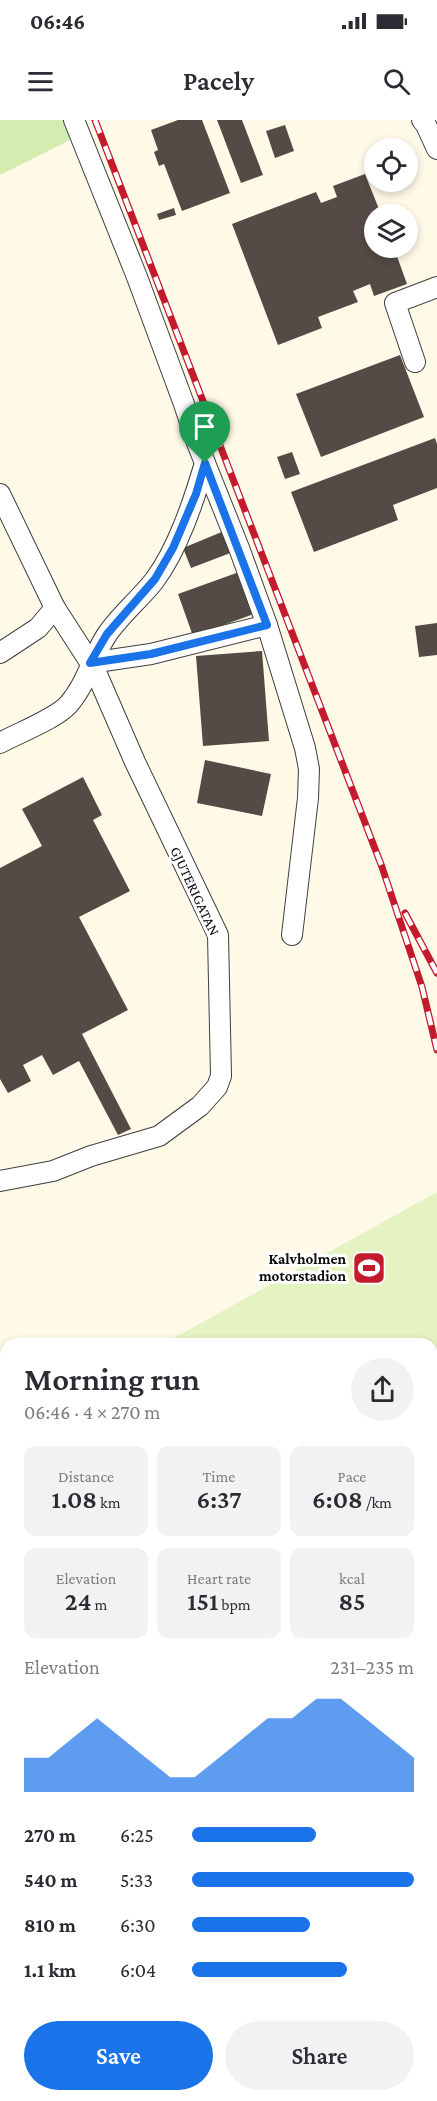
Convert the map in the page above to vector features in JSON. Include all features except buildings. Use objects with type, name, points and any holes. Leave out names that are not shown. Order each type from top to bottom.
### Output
[{"type":"street","points":[[74,120],[141,287],[267,625],[296,714],[309,769],[308,798],[292,935]]},
{"type":"street","points":[[422,120],[437,149]]},
{"type":"street","points":[[415,362],[395,303],[437,287]]},
{"type":"street","points":[[0,742],[59,713],[68,705],[83,683],[90,663],[107,634],[155,579],[173,548],[196,494],[205,463]]},
{"type":"street","name":"GJUTERIGATAN","points":[[0,494],[55,608],[90,663],[218,935],[221,1076],[218,1087],[200,1106],[159,1136],[91,1156],[52,1171],[0,1181]]},
{"type":"street","points":[[0,653],[38,628],[55,608]]},
{"type":"street","points":[[90,663],[151,654],[267,625]]},
{"type":"green space","points":[[0,120],[79,120],[84,133],[0,175]]},
{"type":"green space","name":"Kalvholmen motorstadion","points":[[437,1192],[437,1338],[174,1338]]},
{"type":"railway","points":[[95,120],[382,867],[422,987],[437,1050]]},
{"type":"railway","points":[[405,913],[437,973]]},
{"type":"place","name":"Kalvholmen motorstadion","points":[[369,1268]]},
{"type":"route","points":[[205,463],[267,625],[151,654],[90,663],[107,634],[155,579],[173,548],[196,494],[205,463]]}]
